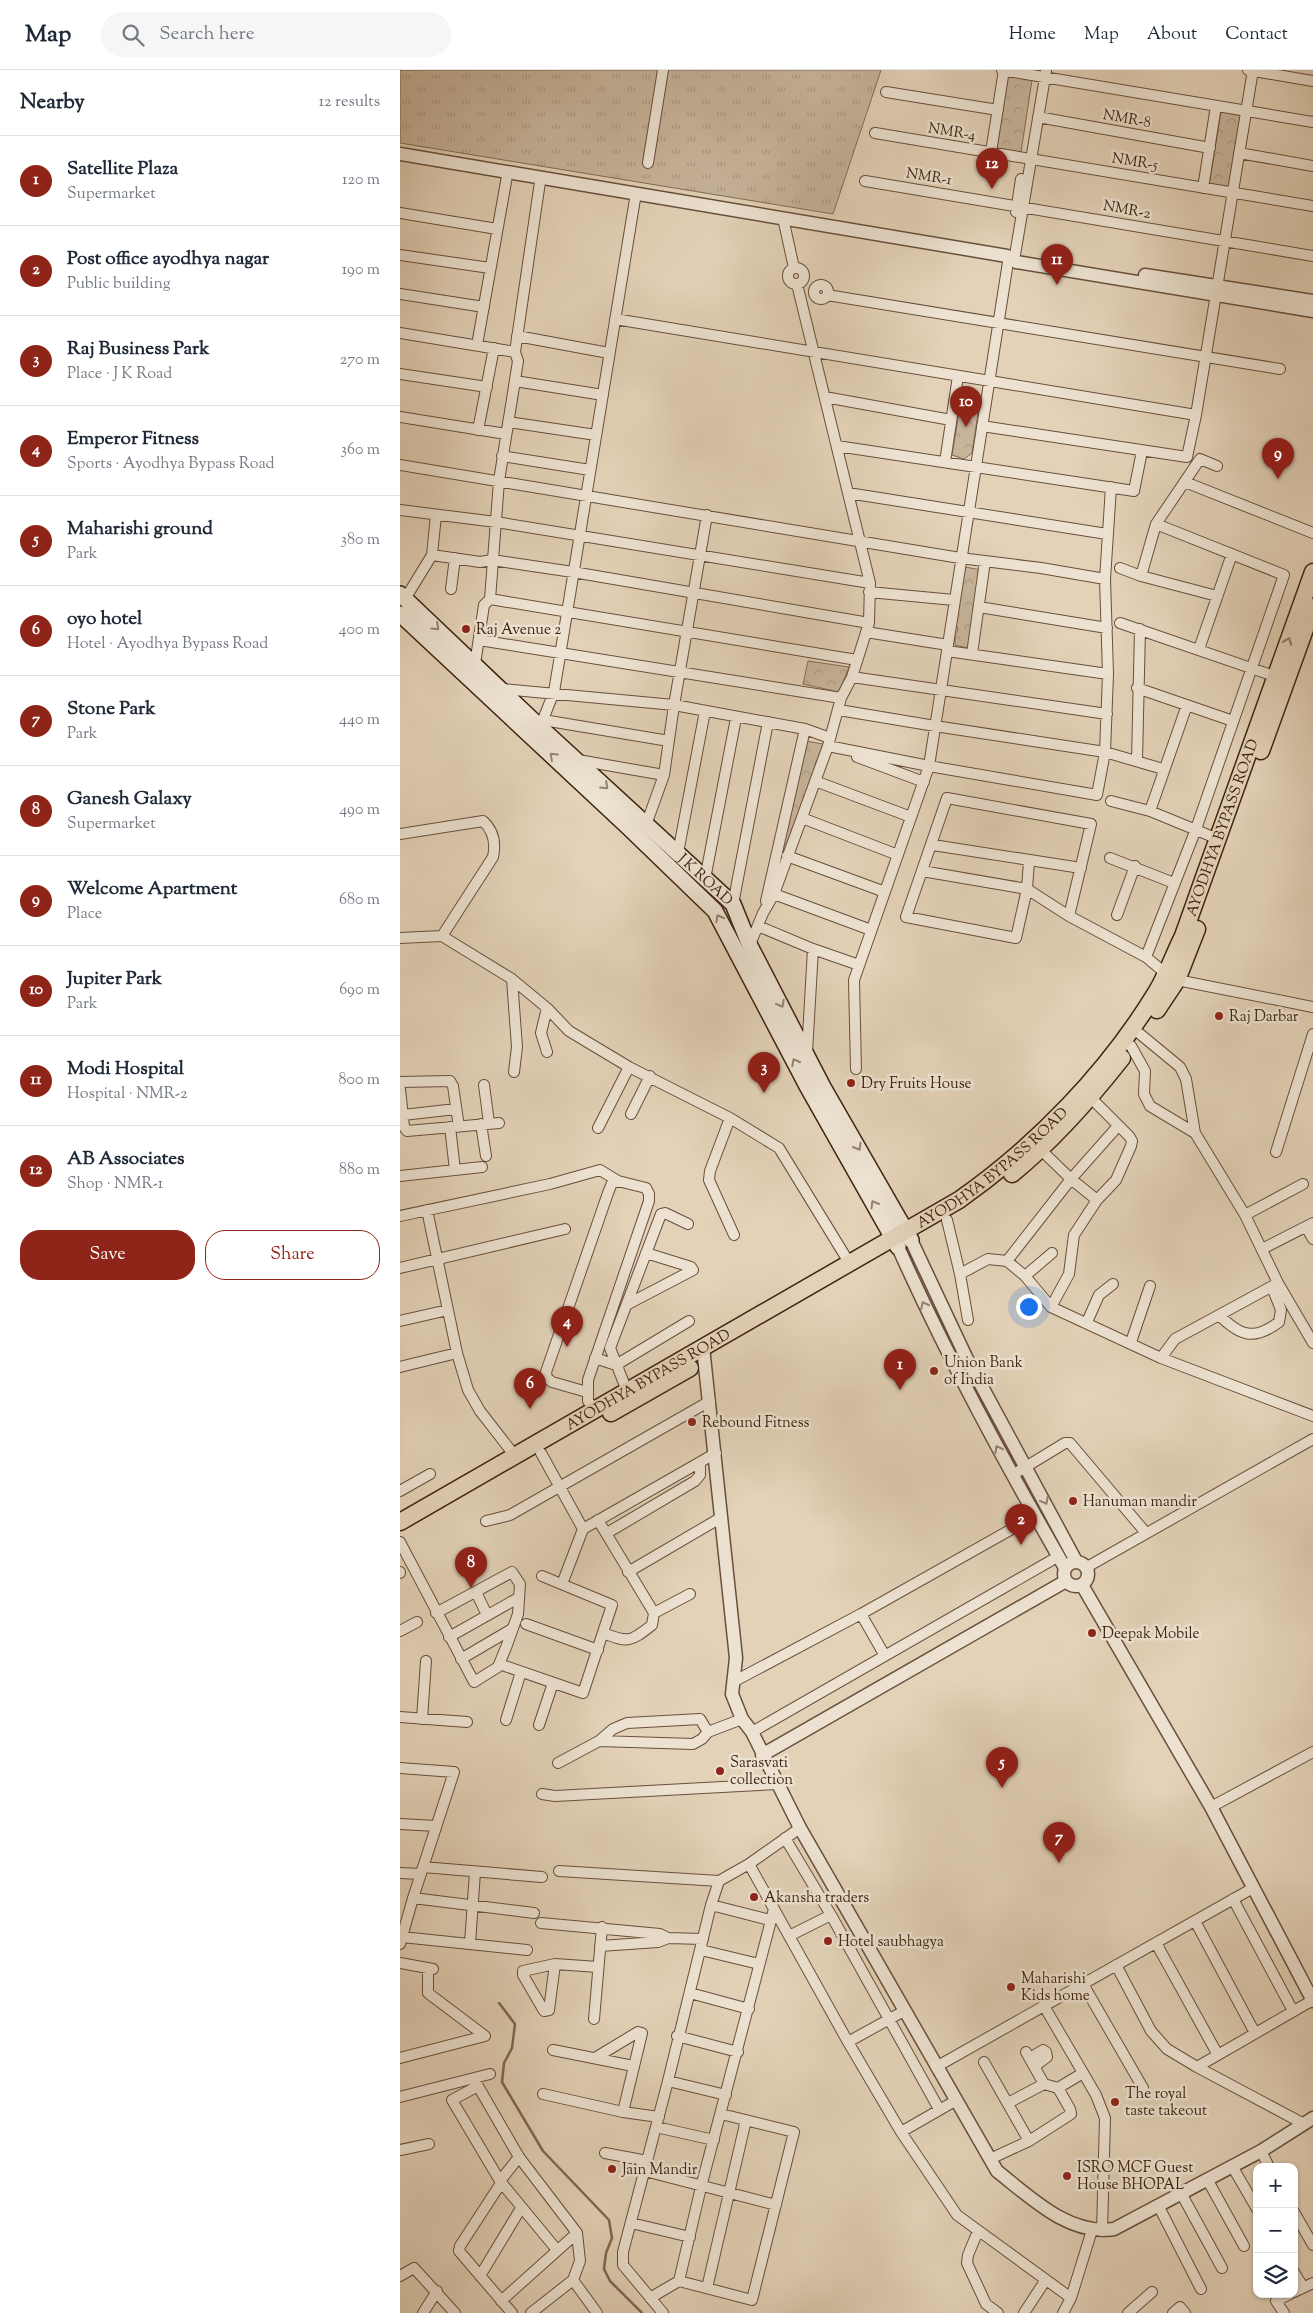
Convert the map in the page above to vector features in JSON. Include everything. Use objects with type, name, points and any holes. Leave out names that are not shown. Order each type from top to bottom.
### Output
[{"type":"main road","name":"AYODHYA BYPASS ROAD","points":[[400,1535],[541,1454],[850,1264],[947,1220],[994,1189],[1041,1150],[1091,1098],[1136,1040],[1171,976],[1281,679],[1313,572]]},
{"type":"main road","name":"J K ROAD","points":[[401,595],[502,689],[715,911],[743,962],[763,986],[807,1053],[902,1239]]},
{"type":"main road","name":"AYODHYA BYPASS ROAD","points":[[400,1522],[627,1391],[704,1353],[902,1239],[988,1180],[1015,1157],[1072,1102],[1125,1037],[1158,989],[1171,976],[1183,936],[1218,839],[1281,679],[1313,607]]},
{"type":"main road","name":"J K ROAD","points":[[400,614],[578,760],[733,904],[750,946],[763,986],[807,1086],[902,1239]]},
{"type":"street","points":[[648,163],[663,70]]},
{"type":"street","points":[[991,152],[1003,70],[1043,73],[1216,106],[1313,122]]},
{"type":"street","points":[[982,426],[1187,457],[1217,290],[1251,70],[1313,81]]},
{"type":"street","points":[[1028,159],[1038,117],[1043,73]]},
{"type":"street","points":[[856,1069],[854,980],[928,766],[999,322],[1043,73]]},
{"type":"street","points":[[886,92],[998,110]]},
{"type":"street","points":[[1203,188],[1216,106]]},
{"type":"street","name":"NMR-8","points":[[1038,117],[1210,148]]},
{"type":"street","name":"NMR-4","points":[[875,133],[1028,159]]},
{"type":"street","points":[[1239,153],[1313,166]]},
{"type":"street","points":[[400,154],[636,196],[1011,258],[1217,290],[1313,300]]},
{"type":"street","points":[[400,158],[636,196]]},
{"type":"street","name":"NMR-5","points":[[1028,159],[1313,206]]},
{"type":"street","points":[[477,345],[507,176]]},
{"type":"street","name":"NMR-1","points":[[865,181],[1020,206]]},
{"type":"street","points":[[475,664],[484,605],[490,598],[502,456],[518,361],[515,352],[540,182]]},
{"type":"street","points":[[636,196],[554,692],[535,723],[669,740]]},
{"type":"street","name":"NMR-2","points":[[1020,206],[1313,256]]},
{"type":"street","points":[[400,213],[497,229]]},
{"type":"street","points":[[763,912],[774,894],[829,742],[841,698],[852,677],[867,628],[869,588],[815,352],[798,287],[804,275],[800,269],[794,268],[783,220]]},
{"type":"street","points":[[400,255],[490,268]]},
{"type":"street","points":[[798,287],[814,289],[818,285],[824,285],[828,289],[827,295],[1205,356],[1280,370]]},
{"type":"street","points":[[1217,290],[1313,310]]},
{"type":"street","points":[[400,294],[484,307]]},
{"type":"street","points":[[615,319],[1196,415]]},
{"type":"street","points":[[400,333],[515,352]]},
{"type":"street","points":[[518,336],[610,353]]},
{"type":"street","points":[[478,430],[494,348]]},
{"type":"street","points":[[400,374],[487,387]]},
{"type":"street","points":[[945,462],[958,376]]},
{"type":"street","points":[[515,381],[602,395]]},
{"type":"street","points":[[825,397],[951,420]]},
{"type":"street","points":[[400,417],[506,434]]},
{"type":"street","points":[[508,422],[596,435]]},
{"type":"street","points":[[837,446],[1134,491],[1142,451]]},
{"type":"street","points":[[502,456],[590,470]]},
{"type":"street","points":[[1141,576],[1156,524],[1200,459],[1217,466]]},
{"type":"street","points":[[400,465],[960,558],[1041,568],[1105,579]]},
{"type":"street","points":[[1185,482],[1313,533]]},
{"type":"street","points":[[829,742],[928,766],[1097,795],[1105,752],[1107,714],[1108,674],[1105,579],[1111,487]]},
{"type":"street","points":[[848,493],[1107,534]]},
{"type":"street","points":[[400,510],[580,535],[869,588],[954,600]]},
{"type":"street","points":[[401,595],[432,555],[436,514]]},
{"type":"street","points":[[646,824],[664,775],[674,705],[707,515]]},
{"type":"street","points":[[1146,957],[1196,829],[1284,575],[1156,524]]},
{"type":"street","points":[[1200,649],[1232,554]]},
{"type":"street","points":[[432,555],[480,562],[492,560],[573,572],[867,628],[972,654],[1108,674]]},
{"type":"street","points":[[451,589],[455,558]]},
{"type":"street","points":[[972,654],[985,561]]},
{"type":"street","points":[[1120,568],[1141,576],[1217,596]]},
{"type":"street","points":[[490,598],[857,660]]},
{"type":"street","points":[[979,608],[1107,628]]},
{"type":"street","points":[[1120,623],[1200,649],[1281,679]]},
{"type":"street","points":[[1137,760],[1137,688],[1140,629]]},
{"type":"street","points":[[479,640],[561,652],[680,674],[841,698]]},
{"type":"street","points":[[852,677],[1107,714]]},
{"type":"street","points":[[1137,688],[1233,721]]},
{"type":"street","points":[[502,689],[554,692],[674,705],[736,718],[805,729],[829,742],[924,782]]},
{"type":"street","points":[[1150,811],[1187,705]]},
{"type":"street","points":[[839,710],[1105,752],[1164,769]]},
{"type":"street","points":[[678,854],[705,711]]},
{"type":"street","points":[[705,879],[736,718]]},
{"type":"street","points":[[733,904],[768,722]]},
{"type":"street","points":[[743,962],[763,912],[805,729]]},
{"type":"street","points":[[578,760],[664,775]]},
{"type":"street","points":[[815,781],[911,817]]},
{"type":"street","points":[[1029,861],[1027,889],[1016,938],[906,917],[933,845],[947,798],[1091,824],[1069,916]]},
{"type":"street","points":[[1111,800],[1150,811],[1218,839]]},
{"type":"street","points":[[802,818],[898,855]]},
{"type":"street","points":[[400,834],[483,821],[489,827],[496,844],[492,857],[442,936]]},
{"type":"street","points":[[933,845],[1081,868]]},
{"type":"street","points":[[787,856],[885,892]]},
{"type":"street","points":[[1110,858],[1136,866],[1174,883]]},
{"type":"street","points":[[1117,915],[1136,866]]},
{"type":"street","points":[[922,871],[1027,889],[1069,916],[1146,957],[1171,976],[1313,1007]]},
{"type":"street","points":[[774,894],[871,930]]},
{"type":"street","points":[[758,926],[813,949],[859,965]]},
{"type":"street","points":[[400,938],[442,936],[512,979],[547,1008],[569,1031],[629,1066],[730,1118],[779,1148],[850,1264]]},
{"type":"street","points":[[807,1053],[813,949]]},
{"type":"street","points":[[512,979],[517,1047],[514,1072]]},
{"type":"street","points":[[547,1008],[541,1033],[547,1052]]},
{"type":"street","points":[[1276,1152],[1313,1034]]},
{"type":"street","points":[[1136,1040],[1145,1070],[1146,1100],[1150,1106],[1195,1133]]},
{"type":"street","points":[[1136,1040],[1169,1057],[1183,1073],[1188,1086],[1195,1133],[1245,1215],[1262,1249],[1275,1285],[1281,1310],[1278,1322],[1274,1326],[1256,1335],[1246,1334],[1232,1328],[1219,1316]]},
{"type":"street","points":[[598,1128],[629,1066]]},
{"type":"street","points":[[631,1114],[650,1076]]},
{"type":"street","points":[[400,1082],[450,1081],[453,1086],[456,1109],[454,1127],[455,1170]]},
{"type":"street","points":[[484,1085],[490,1123],[486,1156]]},
{"type":"street","points":[[400,1089],[404,1127],[407,1131],[490,1123]]},
{"type":"street","points":[[1051,1307],[1069,1274],[1074,1235],[1097,1200],[1116,1180],[1132,1141],[1091,1098]]},
{"type":"street","points":[[402,1115],[456,1109]]},
{"type":"street","points":[[730,1118],[710,1171],[709,1180],[734,1235]]},
{"type":"street","points":[[1007,1261],[1071,1179],[1118,1126]]},
{"type":"street","points":[[1041,1150],[1071,1179],[1097,1200]]},
{"type":"street","points":[[400,1176],[482,1167]]},
{"type":"street","points":[[400,1216],[550,1184],[600,1170],[618,1180],[646,1188],[650,1194],[649,1201],[588,1380],[588,1401],[595,1410]]},
{"type":"street","points":[[587,1392],[552,1382],[547,1378],[546,1372],[608,1193],[612,1184],[618,1180]]},
{"type":"street","points":[[1245,1215],[1302,1184]]},
{"type":"street","points":[[427,1210],[457,1353],[468,1390],[480,1411],[515,1456]]},
{"type":"street","points":[[627,1391],[610,1348],[661,1214],[665,1213],[688,1224]]},
{"type":"street","points":[[947,1220],[960,1274],[968,1320]]},
{"type":"street","points":[[1262,1249],[1309,1225],[1313,1239]]},
{"type":"street","points":[[400,1268],[565,1229]]},
{"type":"street","points":[[902,1239],[920,1298],[1012,1474],[1059,1556],[1073,1569],[1088,1577],[1082,1585],[1075,1586],[1073,1569],[1026,1466],[902,1239]]},
{"type":"street","points":[[628,1304],[693,1270],[691,1267],[646,1253]]},
{"type":"street","points":[[1025,1276],[1052,1254]]},
{"type":"street","points":[[960,1274],[988,1259],[1007,1261],[1025,1276],[1051,1307],[1131,1342],[1162,1358],[1313,1416]]},
{"type":"street","points":[[1086,1322],[1099,1295],[1104,1288],[1113,1284]]},
{"type":"street","points":[[1162,1358],[1175,1339],[1275,1285]]},
{"type":"street","points":[[1275,1285],[1313,1343]]},
{"type":"street","points":[[1131,1342],[1150,1286]]},
{"type":"street","points":[[400,1321],[448,1310]]},
{"type":"street","points":[[595,1358],[616,1365],[689,1321]]},
{"type":"street","points":[[400,1367],[457,1353]]},
{"type":"street","points":[[704,1353],[736,1658],[732,1694],[742,1719],[752,1732],[800,1828],[955,2101],[997,2171],[1045,2208],[1079,2226],[1097,2230],[1114,2229],[1261,2151],[1308,2121]]},
{"type":"street","points":[[486,1521],[510,1515],[710,1401]]},
{"type":"street","points":[[762,1755],[1073,1569],[1146,1533],[1313,1439]]},
{"type":"street","points":[[1012,1474],[1065,1443],[1070,1443],[1146,1533]]},
{"type":"street","points":[[562,1584],[583,1529],[716,1453]]},
{"type":"street","points":[[541,1454],[583,1529]]},
{"type":"street","points":[[606,1533],[695,1481],[700,1475],[700,1462]]},
{"type":"street","points":[[400,1491],[430,1474]]},
{"type":"street","points":[[733,1682],[861,1614],[1035,1516]]},
{"type":"street","points":[[628,1572],[722,1517]]},
{"type":"street","points":[[598,1520],[654,1612],[652,1625],[630,1640],[622,1640],[603,1633]]},
{"type":"street","points":[[400,1542],[436,1613],[474,1682],[500,1663],[518,1614],[520,1584],[512,1572],[436,1613]]},
{"type":"street","points":[[752,1732],[1059,1556]]},
{"type":"street","points":[[505,1666],[583,1693],[612,1605],[542,1576]]},
{"type":"street","points":[[1082,1585],[1211,1807],[1253,1888],[1309,1983],[1313,2000],[1197,2067]]},
{"type":"street","points":[[476,1592],[487,1616]]},
{"type":"street","points":[[654,1612],[690,1594]]},
{"type":"street","points":[[449,1637],[518,1598]]},
{"type":"street","points":[[861,1614],[885,1656]]},
{"type":"street","points":[[400,1631],[417,1622]]},
{"type":"street","points":[[526,1624],[598,1650]]},
{"type":"street","points":[[461,1659],[512,1629]]},
{"type":"street","points":[[422,1718],[426,1661]]},
{"type":"street","points":[[506,1720],[521,1672]]},
{"type":"street","points":[[539,1725],[553,1683]]},
{"type":"street","points":[[400,1717],[467,1722]]},
{"type":"street","points":[[558,1763],[599,1741],[613,1729],[627,1723],[700,1718],[708,1732]]},
{"type":"street","points":[[599,1741],[693,1744],[702,1740],[708,1732],[742,1719]]},
{"type":"street","points":[[1211,1807],[1313,1752]]},
{"type":"street","points":[[400,1768],[454,1772],[413,1898],[403,1921],[401,1940],[527,1950]]},
{"type":"street","points":[[542,1794],[555,1796],[777,1784]]},
{"type":"street","points":[[400,1824],[436,1826]]},
{"type":"street","points":[[559,1871],[719,1881],[749,1864],[800,1828]]},
{"type":"street","points":[[785,1838],[938,2110]]},
{"type":"street","points":[[749,1864],[848,2042],[901,2132],[957,2215],[1070,2298]]},
{"type":"street","points":[[400,1873],[422,1871],[475,1872],[542,1878]]},
{"type":"street","points":[[470,1944],[475,1872]]},
{"type":"street","points":[[663,2313],[623,2264],[623,2252],[658,2122],[677,2036],[690,1993],[710,1905],[719,1881]]},
{"type":"street","points":[[936,2067],[1253,1888]]},
{"type":"street","points":[[413,1898],[534,1913]]},
{"type":"street","points":[[1233,1899],[1293,2011]]},
{"type":"street","points":[[710,1905],[770,1920]]},
{"type":"street","points":[[679,2281],[701,2187],[774,1909]]},
{"type":"street","points":[[789,1936],[830,1915]]},
{"type":"street","points":[[1195,1921],[1255,2033]]},
{"type":"street","points":[[541,1923],[602,1927],[660,1934],[668,1938],[702,1944],[759,1964]]},
{"type":"street","points":[[594,2019],[602,1927]]},
{"type":"street","points":[[600,1946],[658,1942],[668,1938]]},
{"type":"street","points":[[1156,1943],[1218,2055]]},
{"type":"street","points":[[400,1963],[431,1969],[428,1993],[485,2036],[400,2058]]},
{"type":"street","points":[[556,1964],[549,2010],[544,2011],[522,1972],[556,1964],[598,1967]]},
{"type":"street","points":[[1116,1965],[1151,2031],[1167,2049],[1197,2067],[1308,2121]]},
{"type":"street","points":[[1083,1984],[1143,2088]]},
{"type":"street","points":[[690,1993],[749,2009]]},
{"type":"street","points":[[1044,2006],[1096,2095],[1105,2118],[1097,2230],[1063,2313]]},
{"type":"street","points":[[848,2042],[904,2011]]},
{"type":"street","points":[[595,2058],[641,2032],[642,2036],[623,2112]]},
{"type":"street","points":[[677,2036],[738,2052]]},
{"type":"street","points":[[553,2050],[634,2066]]},
{"type":"street","points":[[1030,2059],[1044,2084]]},
{"type":"street","points":[[984,2062],[1029,2141]]},
{"type":"street","points":[[1058,2088],[1083,2073]]},
{"type":"street","points":[[400,2097],[490,2074]]},
{"type":"street","points":[[668,2082],[726,2095]]},
{"type":"street","points":[[990,2159],[1029,2141],[1070,2114],[1070,2109],[1058,2088],[1044,2084],[1008,2103]]},
{"type":"street","points":[[531,2313],[573,2280],[580,2260],[577,2233],[519,2157],[478,2086],[452,2100],[500,2182],[557,2250]]},
{"type":"street","points":[[542,2094],[623,2112],[714,2140]]},
{"type":"street","points":[[901,2132],[955,2101]]},
{"type":"street","points":[[650,2298],[679,2281],[752,2300],[794,2132],[721,2114]]},
{"type":"street","points":[[707,2288],[746,2120]]},
{"type":"street","points":[[400,2150],[429,2144]]},
{"type":"street","points":[[1261,2151],[1267,2163]]},
{"type":"street","points":[[605,2153],[701,2187],[776,2205]]},
{"type":"street","points":[[512,2313],[460,2254],[459,2248],[500,2182],[519,2157]]},
{"type":"street","points":[[1232,2166],[1256,2208]]},
{"type":"street","points":[[1207,2179],[1244,2246]]},
{"type":"street","points":[[1181,2194],[1222,2268]]},
{"type":"street","points":[[1158,2205],[1201,2289]]},
{"type":"street","points":[[480,2276],[521,2208]]},
{"type":"street","points":[[1298,2219],[1313,2245]]},
{"type":"street","points":[[631,2223],[690,2237]]},
{"type":"street","points":[[978,2231],[968,2254],[967,2262],[986,2304],[998,2313]]},
{"type":"street","points":[[501,2301],[577,2233]]},
{"type":"street","points":[[400,2276],[414,2268],[437,2291],[455,2313]]},
{"type":"street","points":[[573,2280],[597,2313]]},
{"type":"street","points":[[1024,2313],[1045,2281]]},
{"type":"street","points":[[423,2313],[437,2291]]},
{"type":"street","points":[[1128,2313],[1152,2292]]},
{"type":"street","points":[[1282,2298],[1276,2301],[1284,2313]]},
{"type":"street","points":[[1173,2313],[1180,2307],[1185,2313]]},
{"type":"green space","points":[[400,70],[881,70],[833,214],[400,143]]},
{"type":"green space","points":[[1008,76],[1032,80],[1021,152],[996,148]]},
{"type":"green space","points":[[1221,111],[1241,114],[1229,189],[1209,186]]},
{"type":"green space","points":[[970,390],[974,391],[980,400],[972,453],[964,459],[952,455],[962,395]]},
{"type":"green space","points":[[965,567],[982,570],[974,629],[969,637],[972,643],[968,648],[955,645],[955,634],[958,630],[956,624]]},
{"type":"green space","points":[[808,661],[849,667],[839,692],[803,684]]},
{"type":"green space","points":[[806,741],[823,744],[772,886]]},
{"type":"waterway","points":[[499,2003],[515,2024],[512,2048],[504,2063],[502,2082],[543,2151],[609,2220],[612,2238],[606,2253],[604,2269],[610,2281],[642,2313]]},
{"type":"place","name":"AB Associates","points":[[992,189]]},
{"type":"place","name":"Modi Hospital","points":[[1057,285]]},
{"type":"place","name":"Jupiter Park","points":[[966,427]]},
{"type":"place","name":"Welcome Apartment","points":[[1278,479]]},
{"type":"place","name":"Raj Avenue 2","points":[[466,629]]},
{"type":"place","name":"Raj Darbar","points":[[1219,1016]]},
{"type":"place","name":"Dry Fruits House","points":[[851,1083]]},
{"type":"place","name":"Raj Business Park","points":[[764,1093]]},
{"type":"place","name":"Emperor Fitness","points":[[567,1347]]},
{"type":"place","name":"Union Bank of India","points":[[934,1371]]},
{"type":"place","name":"Satellite Plaza","points":[[900,1390]]},
{"type":"place","name":"oyo hotel","points":[[530,1409]]},
{"type":"place","name":"Rebound Fitness","points":[[692,1422]]},
{"type":"place","name":"Hanuman mandir","points":[[1073,1501]]},
{"type":"place","name":"Post office ayodhya nagar","points":[[1021,1545]]},
{"type":"place","name":"Ganesh Galaxy","points":[[471,1588]]},
{"type":"place","name":"Deepak Mobile","points":[[1092,1633]]},
{"type":"place","name":"Sarasvati collection","points":[[720,1771]]},
{"type":"place","name":"Maharishi ground","points":[[1002,1788]]},
{"type":"place","name":"Stone Park","points":[[1059,1863]]},
{"type":"place","name":"Akansha traders","points":[[754,1897]]},
{"type":"place","name":"Hotel saubhagya","points":[[828,1941]]},
{"type":"place","name":"Maharishi Kids home","points":[[1011,1987]]},
{"type":"place","name":"The royal taste takeout","points":[[1115,2102]]},
{"type":"place","name":"Jain Mandir","points":[[612,2169]]},
{"type":"place","name":"ISRO MCF Guest House BHOPAL","points":[[1067,2176]]}]
